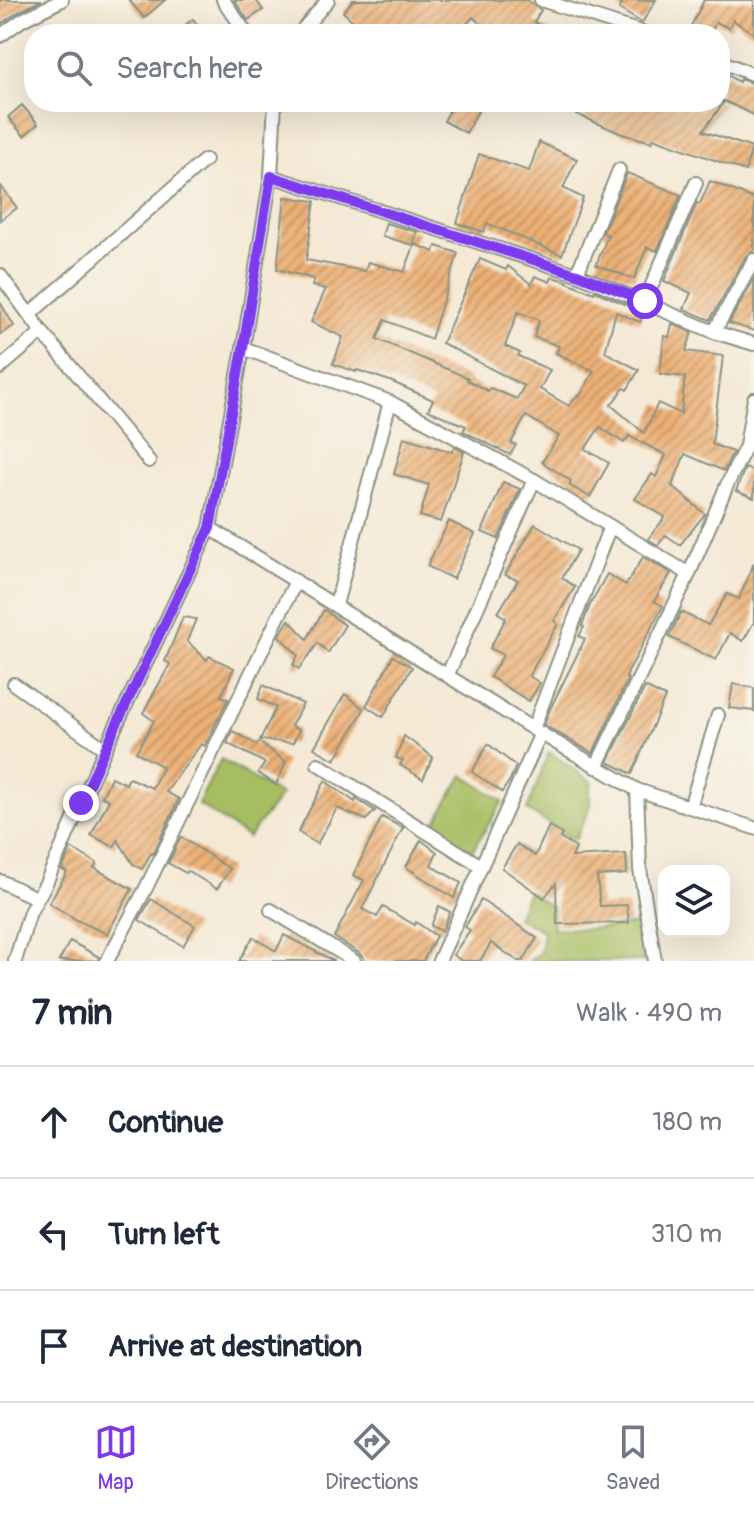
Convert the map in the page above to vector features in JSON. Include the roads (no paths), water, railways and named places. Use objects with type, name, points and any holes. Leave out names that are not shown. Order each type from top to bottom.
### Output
[{"type":"street","points":[[0,36],[22,20],[62,0]]},
{"type":"street","points":[[223,0],[240,24]]},
{"type":"street","points":[[308,24],[328,0]]},
{"type":"street","points":[[541,0],[616,24]]},
{"type":"street","points":[[730,65],[754,75]]},
{"type":"street","points":[[15,961],[36,898],[46,883],[105,749],[210,528],[271,176],[274,112]]},
{"type":"street","points":[[29,315],[205,160]]},
{"type":"street","points":[[577,274],[619,170]]},
{"type":"street","points":[[271,176],[577,274],[714,332],[754,344]]},
{"type":"street","points":[[645,301],[696,183]]},
{"type":"street","points":[[714,332],[754,260]]},
{"type":"street","points":[[0,275],[42,332],[149,461]]},
{"type":"street","points":[[0,368],[42,332]]},
{"type":"street","points":[[243,348],[390,402],[534,480],[689,574]]},
{"type":"street","points":[[596,767],[689,574],[746,446],[754,399]]},
{"type":"street","points":[[336,605],[390,402]]},
{"type":"street","points":[[448,674],[534,480]]},
{"type":"street","points":[[439,961],[537,731],[610,526]]},
{"type":"street","points":[[210,528],[637,790],[754,828]]},
{"type":"street","points":[[107,961],[146,888],[296,581]]},
{"type":"street","points":[[14,684],[105,749]]},
{"type":"street","points":[[690,807],[718,715]]},
{"type":"street","points":[[318,764],[481,866]]},
{"type":"street","points":[[637,790],[640,869],[655,961]]},
{"type":"street","points":[[0,881],[36,898]]},
{"type":"street","points":[[271,910],[354,961]]}]
